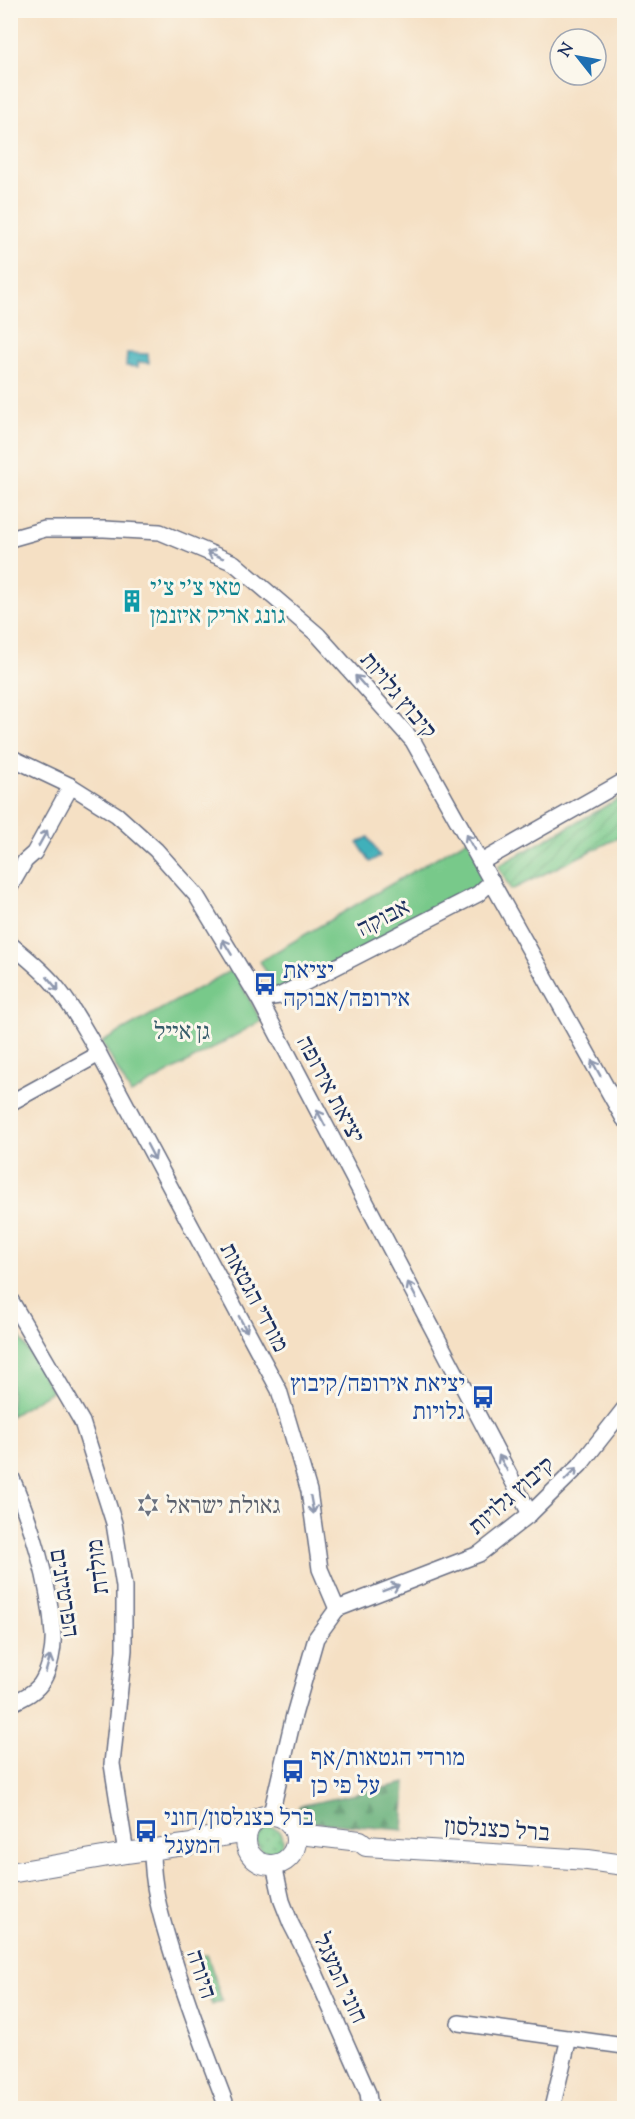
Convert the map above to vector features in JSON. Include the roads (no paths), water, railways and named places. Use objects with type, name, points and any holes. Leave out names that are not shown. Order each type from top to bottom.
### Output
[{"type":"street","name":"קיבוץ גלויות","points":[[10,539],[45,529],[160,532],[234,563],[318,635],[413,741],[624,1119]]},
{"type":"street","name":"יציאת אירופה","points":[[10,757],[71,786],[117,814],[156,850],[195,895],[259,999],[530,1514]]},
{"type":"street","points":[[481,862],[624,781]]},
{"type":"street","points":[[10,886],[26,861],[34,854],[71,786]]},
{"type":"street","name":"אבוקה","points":[[259,999],[279,996],[290,991],[478,894],[492,881]]},
{"type":"street","name":"מורדי הגטאות","points":[[10,944],[29,959],[52,983],[72,1009],[99,1054],[279,1390],[309,1491],[320,1569],[337,1609]]},
{"type":"street","points":[[10,1103],[99,1054]]},
{"type":"street","name":"מולדת","points":[[10,1299],[82,1422],[114,1523],[124,1587],[124,1650],[112,1764],[126,1853]]},
{"type":"street","name":"קיבוץ גלויות","points":[[337,1609],[479,1554],[530,1514],[580,1465],[624,1409]]},
{"type":"street","name":"הפרטיזנים","points":[[10,1474],[36,1547],[53,1636],[50,1659],[43,1681],[28,1696],[10,1704]]},
{"type":"street","points":[[10,1873],[192,1844],[202,1839],[235,1834],[263,1816],[271,1814],[294,1716],[316,1638],[337,1609]]},
{"type":"street","name":"ברל כצנלסון","points":[[271,1814],[286,1820],[293,1828],[308,1835],[360,1841],[366,1846]]},
{"type":"street","points":[[250,1825],[246,1840],[251,1856]]},
{"type":"street","points":[[291,1855],[296,1841],[293,1828]]},
{"type":"street","points":[[192,1844],[198,1847],[234,1849],[251,1856],[258,1862],[274,1865]]},
{"type":"street","name":"ברל כצנלסון","points":[[274,1865],[307,1849],[357,1850],[366,1846],[588,1860],[624,1865]]},
{"type":"street","name":"היורה","points":[[152,1849],[152,1876],[156,1901],[183,1989],[225,2102],[222,2109]]},
{"type":"street","name":"חוני המעגל","points":[[274,1865],[282,1900],[368,2093],[370,2109]]},
{"type":"street","points":[[459,2023],[624,2046]]},
{"type":"street","points":[[552,2109],[569,2038]]},
{"type":"water","points":[[127,353],[148,354],[149,363],[138,362],[138,367],[126,366]]},
{"type":"water","points":[[368,837],[380,856],[370,862],[358,843]]},
{"type":"place","name":"טאי צ'י צ'י גונג אריק איזנמן","points":[[132,601]]},
{"type":"place","name":"יציאת אירופה/אבוקה","points":[[265,984]]},
{"type":"place","name":"יציאת אירופה/קיבוץ גלויות","points":[[483,1397]]},
{"type":"place","name":"גאולת ישראל","points":[[148,1505]]},
{"type":"place","name":"מורדי הגטאות/אף על פי כן","points":[[293,1771]]},
{"type":"place","name":"ברל כצנלסון/חוני המעגל","points":[[146,1831]]},
{"type":"park label","name":"גן אייל","points":[[182,1031]]}]
